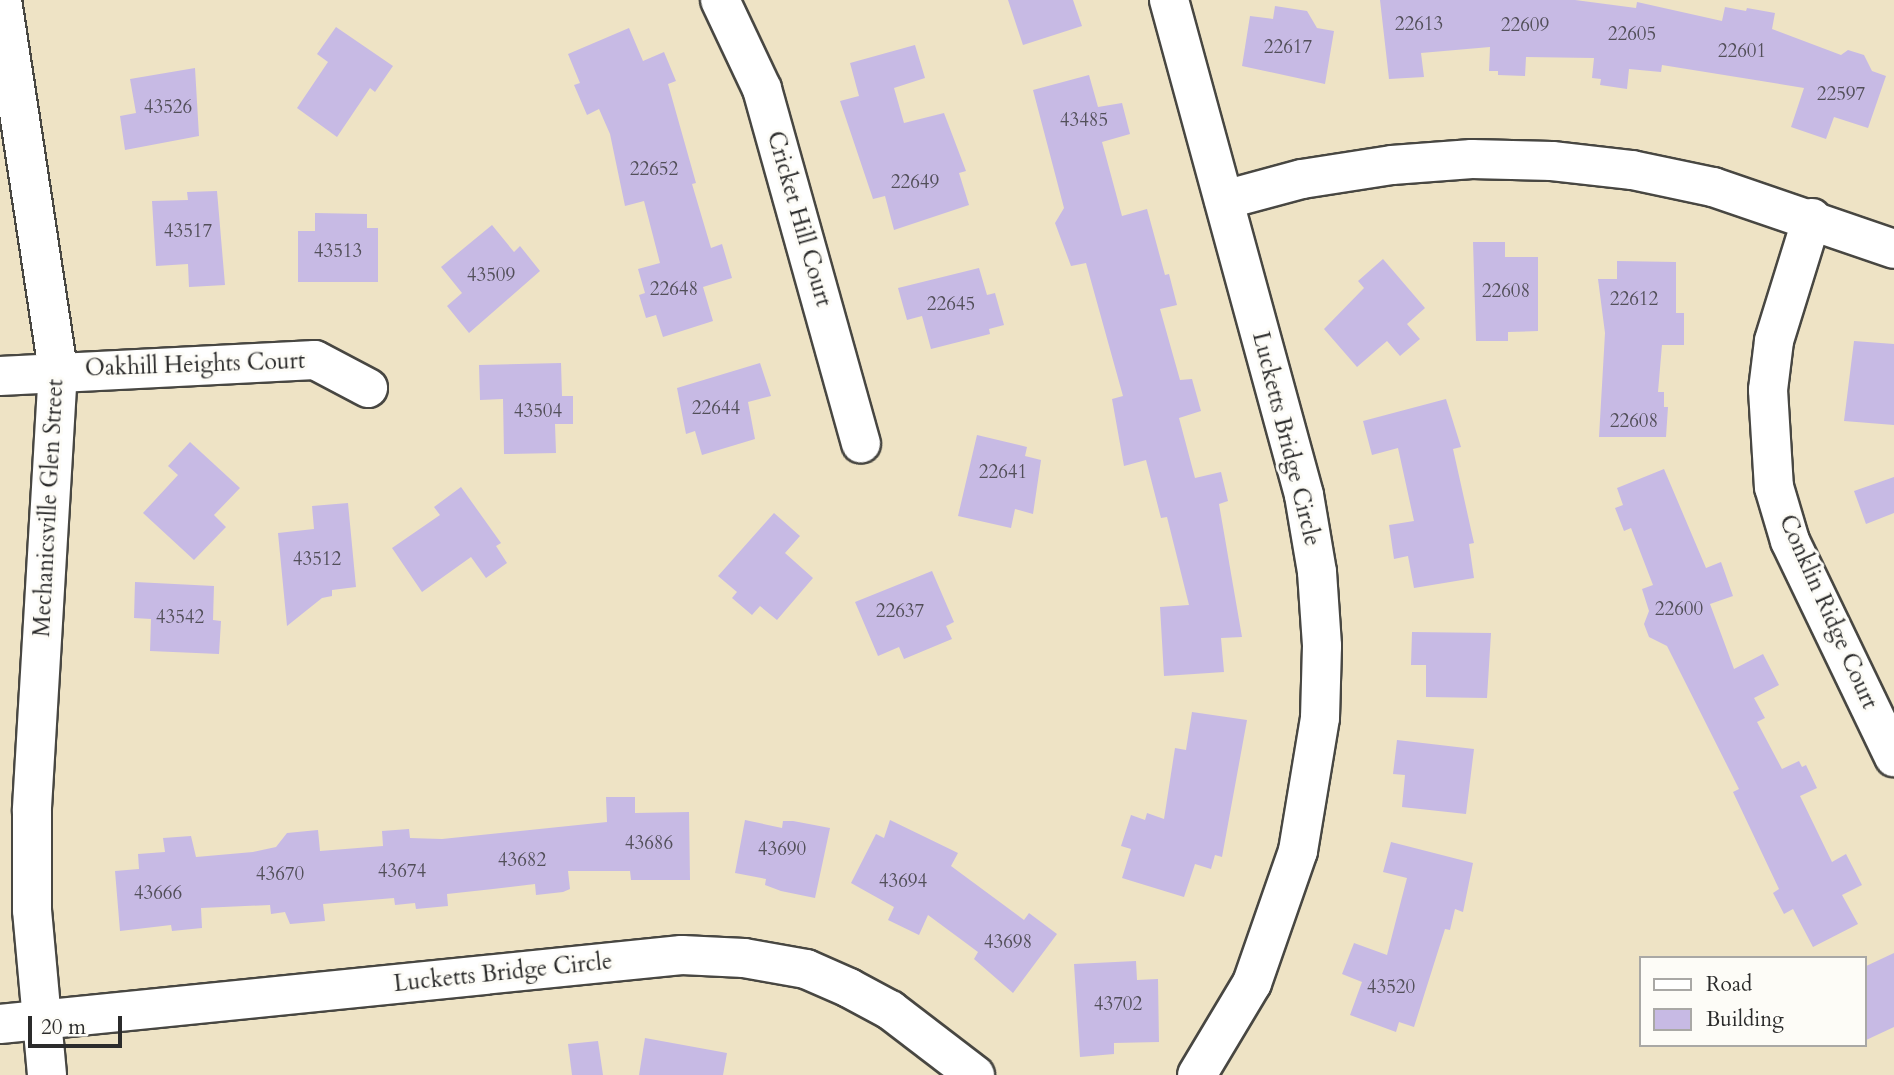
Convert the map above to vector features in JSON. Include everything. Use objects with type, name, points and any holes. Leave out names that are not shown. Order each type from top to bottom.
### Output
[{"type":"street","name":"Mechanicsville Glen Street","points":[[2,0],[58,370],[32,811],[32,910],[47,1075]]},
{"type":"street","name":"Cricket Hill Court","points":[[720,0],[762,89],[861,443]]},
{"type":"street","name":"Lucketts Bridge Circle","points":[[1169,0],[1304,495],[1317,572],[1322,646],[1320,718],[1298,851],[1252,984],[1197,1075]]},
{"type":"street","points":[[1224,200],[1302,179],[1392,165],[1472,159],[1552,161],[1632,170],[1713,187],[1812,218],[1894,249]]},
{"type":"street","name":"Conklin Ridge Court","points":[[1812,218],[1774,341],[1768,390],[1774,487],[1790,541],[1894,757]]},
{"type":"street","name":"Oakhill Heights Court","points":[[0,376],[58,370],[315,360],[368,388]]},
{"type":"street","name":"Lucketts Bridge Circle","points":[[0,1024],[682,955],[744,958],[806,969],[849,988],[890,1010],[975,1075]]},
{"type":"building","points":[[1008,0],[1073,0],[1082,26],[1023,45]]},
{"type":"building","points":[[1380,0],[1575,0],[1636,8],[1637,2],[1722,21],[1725,7],[1746,11],[1747,8],[1775,13],[1772,29],[1841,55],[1848,50],[1864,55],[1872,71],[1886,76],[1868,128],[1834,117],[1826,139],[1791,127],[1804,88],[1662,65],[1661,72],[1629,69],[1627,89],[1600,85],[1601,79],[1592,78],[1594,58],[1526,57],[1525,76],[1498,75],[1498,71],[1489,71],[1490,47],[1421,53],[1424,77],[1389,79]]},
{"type":"building","points":[[1275,6],[1307,11],[1317,28],[1334,31],[1325,84],[1242,66],[1250,16],[1273,19]]},
{"type":"building","points":[[336,27],[393,66],[375,92],[370,88],[337,137],[297,108],[328,62],[317,54]]},
{"type":"building","points":[[629,28],[643,61],[664,52],[676,81],[668,84],[696,183],[692,184],[711,248],[722,244],[732,278],[703,287],[713,321],[663,337],[656,315],[646,318],[639,295],[645,293],[638,269],[660,263],[644,201],[625,206],[610,134],[599,109],[587,115],[574,85],[580,83],[568,54]]},
{"type":"building","points":[[915,45],[925,78],[894,88],[904,123],[944,113],[966,171],[959,173],[969,205],[894,230],[885,196],[873,199],[840,101],[859,96],[850,63]]},
{"type":"building","points":[[195,68],[199,136],[125,150],[120,116],[136,113],[130,79]]},
{"type":"building","points":[[1089,75],[1098,107],[1122,103],[1130,134],[1102,142],[1122,216],[1147,209],[1165,275],[1169,274],[1177,305],[1160,309],[1180,380],[1192,379],[1201,411],[1179,418],[1195,478],[1221,472],[1228,501],[1219,504],[1242,637],[1221,638],[1224,672],[1164,676],[1160,607],[1189,605],[1167,517],[1161,518],[1146,460],[1124,466],[1112,399],[1123,396],[1086,263],[1071,266],[1055,223],[1064,208],[1033,90]]},
{"type":"building","points":[[217,191],[225,285],[189,287],[188,264],[156,266],[152,201],[188,200],[187,192]]},
{"type":"building","points":[[315,213],[367,214],[367,228],[378,228],[378,282],[298,282],[298,231],[315,231]]},
{"type":"building","points":[[492,225],[514,252],[520,246],[540,271],[469,333],[447,306],[462,293],[441,267]]},
{"type":"building","points":[[1473,242],[1505,242],[1505,257],[1538,257],[1538,331],[1508,332],[1508,341],[1476,341]]},
{"type":"building","points":[[1383,259],[1425,308],[1407,324],[1420,339],[1400,356],[1387,341],[1357,367],[1324,329],[1364,288],[1358,281]]},
{"type":"building","points":[[1617,261],[1676,262],[1676,313],[1684,313],[1684,345],[1662,345],[1658,392],[1664,392],[1664,407],[1668,407],[1666,437],[1599,437],[1605,333],[1598,279],[1617,279]]},
{"type":"building","points":[[979,268],[987,295],[995,293],[1004,325],[989,329],[990,334],[931,349],[922,316],[907,320],[898,288]]},
{"type":"building","points":[[1854,341],[1894,344],[1894,425],[1844,421]]},
{"type":"building","points":[[561,363],[562,396],[573,396],[573,424],[555,424],[556,453],[504,454],[503,399],[480,400],[479,365]]},
{"type":"building","points":[[760,363],[771,396],[748,402],[755,439],[702,455],[695,431],[686,434],[677,388]]},
{"type":"building","points":[[1446,399],[1461,447],[1453,449],[1474,543],[1469,544],[1474,578],[1414,588],[1408,556],[1394,559],[1389,525],[1414,521],[1398,448],[1372,455],[1363,421]]},
{"type":"building","points":[[977,435],[1027,447],[1025,456],[1041,460],[1033,514],[1015,509],[1011,528],[958,516]]},
{"type":"building","points":[[190,442],[240,488],[214,515],[226,527],[194,560],[143,513],[178,475],[168,466]]},
{"type":"building","points":[[1664,469],[1706,568],[1721,562],[1733,596],[1710,604],[1734,669],[1763,654],[1779,685],[1754,698],[1765,718],[1757,722],[1782,769],[1799,761],[1802,767],[1806,765],[1817,788],[1800,796],[1832,862],[1846,854],[1862,885],[1842,895],[1858,924],[1813,947],[1793,909],[1784,914],[1773,893],[1779,889],[1733,792],[1739,789],[1667,646],[1649,637],[1644,624],[1649,611],[1642,589],[1653,585],[1631,528],[1624,531],[1615,508],[1623,505],[1617,488]]},
{"type":"building","points":[[1894,477],[1894,513],[1866,524],[1854,491]]},
{"type":"building","points":[[461,487],[501,543],[496,546],[507,563],[486,578],[471,557],[422,592],[392,548],[440,515],[434,507]]},
{"type":"building","points":[[348,503],[356,587],[332,590],[332,596],[322,598],[287,626],[278,533],[314,529],[312,506]]},
{"type":"building","points":[[774,513],[800,536],[785,553],[813,578],[777,620],[760,606],[752,615],[732,598],[737,592],[718,576]]},
{"type":"building","points":[[932,571],[954,622],[946,626],[952,639],[904,659],[899,647],[878,656],[855,602]]},
{"type":"building","points":[[135,582],[214,586],[213,620],[221,621],[219,654],[150,651],[151,619],[134,618]]},
{"type":"building","points":[[1412,632],[1491,633],[1487,698],[1426,697],[1426,665],[1411,665]]},
{"type":"building","points":[[1192,712],[1247,720],[1222,857],[1215,855],[1211,869],[1195,864],[1184,897],[1122,878],[1131,849],[1121,846],[1131,815],[1145,820],[1147,813],[1164,819],[1175,748],[1186,750]]},
{"type":"building","points":[[1397,740],[1474,749],[1466,814],[1402,807],[1405,775],[1393,774]]},
{"type":"building","points":[[606,797],[635,797],[635,813],[689,812],[690,880],[631,880],[630,871],[568,871],[570,889],[563,892],[536,895],[535,884],[447,894],[448,906],[416,909],[415,903],[395,905],[394,898],[323,904],[325,921],[290,924],[285,912],[271,914],[270,905],[201,908],[202,928],[172,931],[171,925],[120,931],[115,871],[139,869],[138,854],[165,852],[163,838],[191,836],[196,857],[253,852],[276,847],[287,833],[318,830],[320,851],[383,846],[382,831],[409,829],[410,838],[442,839],[607,822]]},
{"type":"building","points":[[745,820],[782,828],[783,821],[793,821],[830,828],[815,898],[765,885],[766,879],[735,873]]},
{"type":"building","points":[[890,820],[958,853],[951,866],[1024,920],[1029,913],[1057,934],[1013,993],[974,959],[978,952],[928,915],[919,935],[888,920],[894,907],[851,883],[876,834],[884,838]]},
{"type":"building","points":[[1391,842],[1473,863],[1463,912],[1455,909],[1450,930],[1445,929],[1414,1027],[1399,1022],[1396,1032],[1350,1015],[1362,982],[1342,974],[1354,943],[1387,955],[1407,878],[1383,872]]},
{"type":"building","points":[[1894,953],[1894,1027],[1866,1040],[1866,966]]},
{"type":"building","points":[[1136,961],[1137,980],[1158,979],[1159,1042],[1114,1043],[1114,1054],[1080,1057],[1074,964]]},
{"type":"building","points":[[645,1038],[727,1053],[723,1075],[639,1075]]},
{"type":"building","points":[[598,1041],[603,1075],[572,1075],[568,1044]]}]
